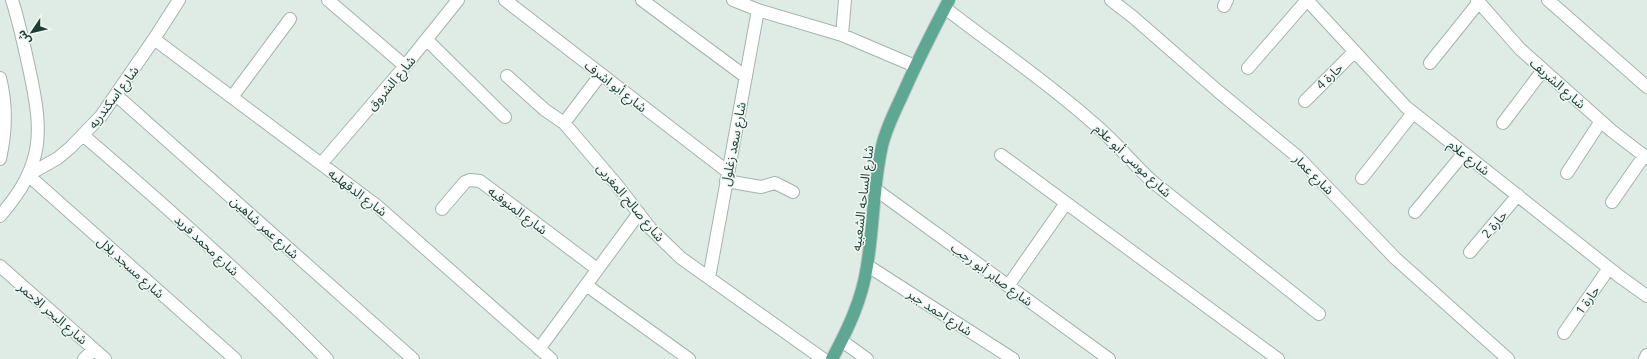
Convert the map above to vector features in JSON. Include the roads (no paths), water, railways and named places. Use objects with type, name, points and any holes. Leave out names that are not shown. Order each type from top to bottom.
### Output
[{"type":"main road","name":"شارع الساحه الشعبيه","points":[[832,359],[856,310],[868,266],[875,189],[880,153],[886,133],[915,66],[947,4]]},
{"type":"street","points":[[0,216],[28,175],[35,155],[38,136],[36,100],[19,22],[12,0]]},
{"type":"street","name":"شارع اسكندريه","points":[[28,175],[58,158],[84,136],[116,95],[179,0]]},
{"type":"street","points":[[328,0],[406,66]]},
{"type":"street","name":"شارع أبو اشرف","points":[[504,0],[601,74],[727,176]]},
{"type":"street","points":[[642,0],[746,77]]},
{"type":"street","points":[[733,0],[758,10],[842,35],[915,66]]},
{"type":"street","points":[[842,35],[845,0]]},
{"type":"street","name":"شارع عمار","points":[[1111,0],[1133,16],[1219,92],[1298,157],[1395,258],[1508,359]]},
{"type":"street","points":[[1248,68],[1307,0]]},
{"type":"street","name":"شارع علام","points":[[1307,0],[1387,88],[1413,113],[1609,268],[1647,296]]},
{"type":"street","points":[[1548,0],[1647,87]]},
{"type":"street","points":[[1430,63],[1478,1]]},
{"type":"street","name":"شارع الشريف","points":[[1478,1],[1510,41],[1601,121],[1646,157]]},
{"type":"street","name":"شارع الشروق","points":[[321,164],[406,66],[427,40],[453,2]]},
{"type":"street","name":"شارع موسى أبو علام","points":[[947,4],[1076,108],[1108,136],[1153,182],[1319,314]]},
{"type":"street","name":"شارع سعد زغلول","points":[[709,278],[758,10]]},
{"type":"street","points":[[232,97],[290,19]]},
{"type":"street","name":"شارع الدقهليه","points":[[154,39],[376,205],[551,359]]},
{"type":"street","points":[[427,40],[505,117]]},
{"type":"street","name":"حارة 4","points":[[1304,101],[1354,52]]},
{"type":"street","points":[[1503,123],[1543,70]]},
{"type":"street","points":[[564,123],[601,74]]},
{"type":"street","name":"شارع صالح المغربى","points":[[507,76],[545,110],[564,123],[577,136],[650,228],[672,250],[823,359]]},
{"type":"street","points":[[0,78],[5,113],[5,136],[0,159]]},
{"type":"street","name":"شارع عمر شاهين","points":[[116,95],[413,359]]},
{"type":"street","points":[[1362,178],[1413,113]]},
{"type":"street","points":[[1567,174],[1601,121]]},
{"type":"street","name":"شارع محمد فريد","points":[[84,136],[154,196],[327,359]]},
{"type":"street","points":[[1415,212],[1464,153]]},
{"type":"street","points":[[1001,155],[1278,359]]},
{"type":"street","points":[[1612,202],[1646,157]]},
{"type":"street","name":"شارع مسجد بلال","points":[[28,175],[235,359]]},
{"type":"street","points":[[727,176],[761,187],[775,183],[793,192]]},
{"type":"street","name":"شارع المنوفيه","points":[[442,209],[465,182],[470,180],[480,181],[597,269]]},
{"type":"street","name":"شارع صابر أبو رجب","points":[[875,189],[1109,359]]},
{"type":"street","name":"حارة 2","points":[[1470,252],[1518,195]]},
{"type":"street","points":[[1008,286],[1066,203]]},
{"type":"street","points":[[539,349],[639,213]]},
{"type":"street","name":"شارع البحر الاحمر","points":[[0,266],[105,359]]},
{"type":"street","name":"شارع احمد جبر","points":[[868,266],[1013,359]]},
{"type":"street","name":"حارة 1","points":[[1564,333],[1609,268]]},
{"type":"street","points":[[586,285],[690,359]]},
{"type":"street","points":[[842,341],[867,359]]},
{"type":"street","points":[[84,359],[94,348]]},
{"type":"street","points":[[1646,359],[1647,355]]}]
